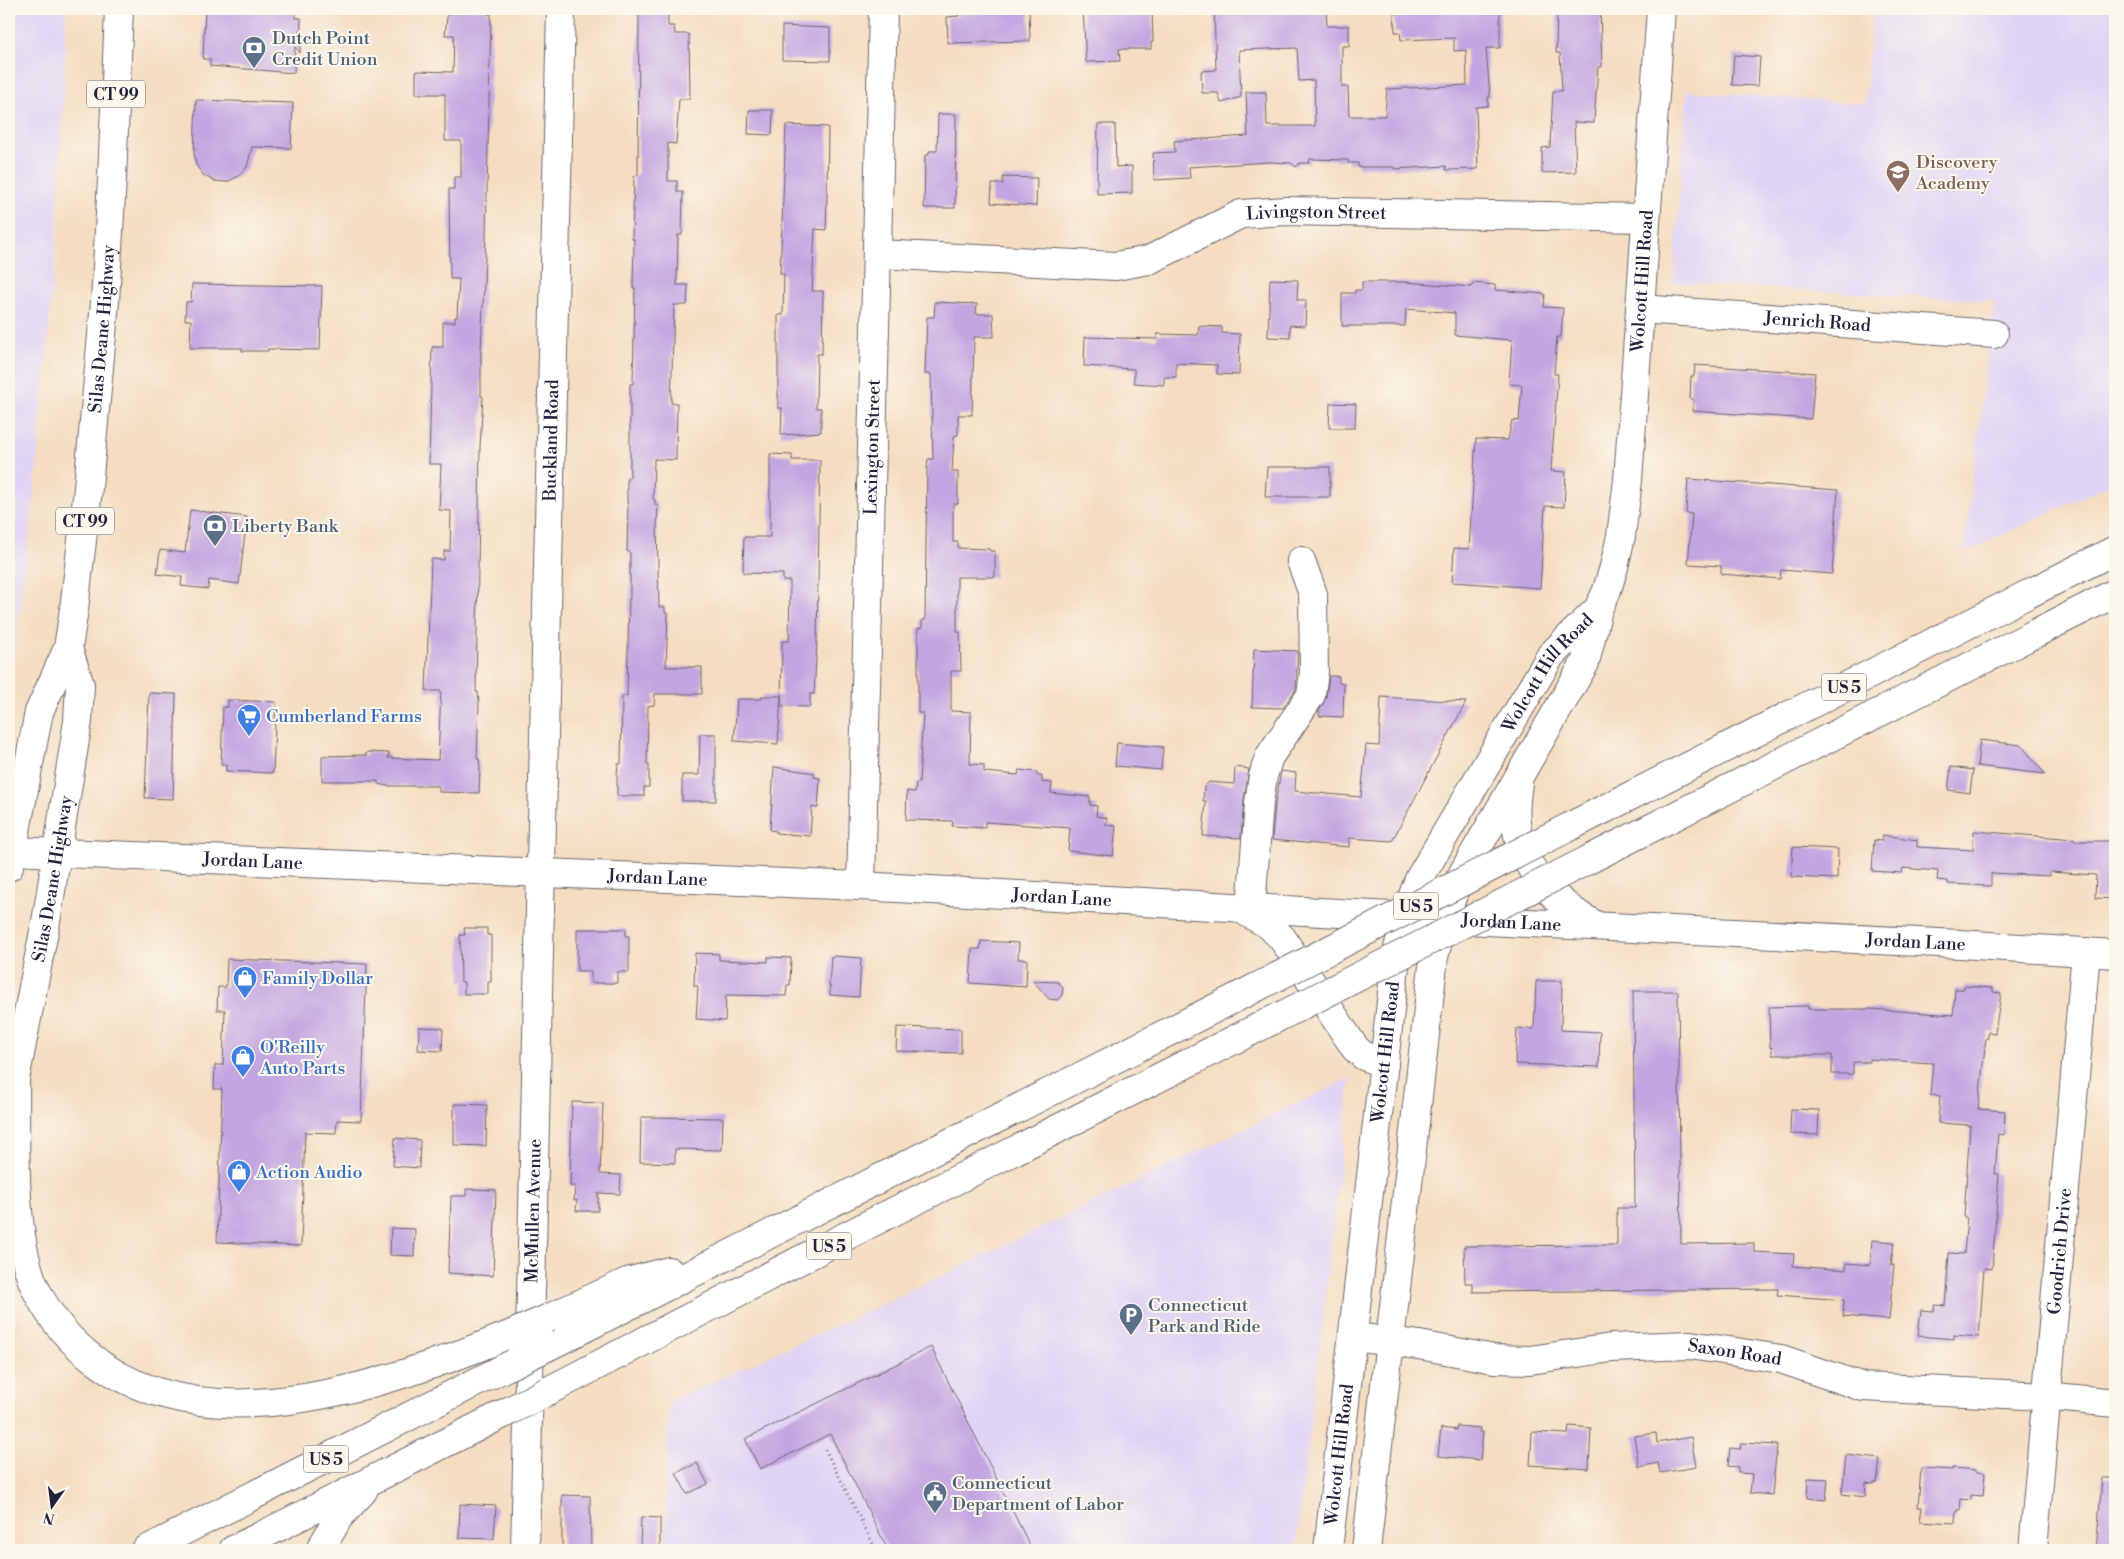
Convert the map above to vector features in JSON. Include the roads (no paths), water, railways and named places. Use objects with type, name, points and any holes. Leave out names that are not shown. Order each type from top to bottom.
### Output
[{"type":"main road","name":"Silas Deane Highway","points":[[10,856],[39,712],[68,648],[88,498],[99,376],[112,180],[119,9]]},
{"type":"main road","name":"Buckland Road","points":[[542,872],[561,9]]},
{"type":"main road","name":"Lexington Street","points":[[861,886],[883,9]]},
{"type":"main road","name":"Wolcott Hill Road","points":[[1366,1550],[1434,961],[1444,919],[1464,870],[1586,663],[1598,609],[1606,593],[1614,567],[1624,518],[1661,9]]},
{"type":"main road","name":"Livingston Street","points":[[877,254],[1116,266],[1149,260],[1241,214],[1286,210],[1646,218]]},
{"type":"main road","name":"Jenrich Road","points":[[1640,309],[1994,334]]},
{"type":"main road","name":"US 5","points":[[146,1550],[2115,550]]},
{"type":"main road","points":[[1301,561],[1313,594],[1314,672],[1311,695],[1269,758],[1263,776],[1243,907],[1276,931],[1288,946],[1355,1048],[1364,1056],[1384,1064]]},
{"type":"main road","name":"US 5","points":[[233,1550],[505,1413],[1275,1018],[2115,593]]},
{"type":"main road","name":"Wolcott Hill Road","points":[[1328,1550],[1396,958],[1405,917],[1419,879],[1551,655],[1598,609]]},
{"type":"main road","name":"Silas Deane Highway","points":[[9,1109],[58,853],[75,745],[80,685],[68,648]]},
{"type":"main road","points":[[1532,688],[1561,705]]},
{"type":"main road","points":[[1519,776],[1516,798],[1516,824],[1518,837],[1527,860],[1553,896],[1580,917],[1599,927]]},
{"type":"main road","name":"Jordan Lane","points":[[10,856],[58,853],[861,886],[2115,954]]},
{"type":"main road","name":"McMullen Avenue","points":[[525,1550],[542,872]]},
{"type":"main road","name":"Goodrich Drive","points":[[2033,1550],[2068,1174],[2086,952]]},
{"type":"main road","points":[[16,1077],[18,1206],[25,1253],[33,1282],[51,1315],[71,1340],[96,1362],[123,1379],[158,1394],[224,1404],[268,1402],[320,1394],[381,1380],[440,1362],[507,1336],[627,1282],[715,1260]]},
{"type":"main road","name":"Saxon Road","points":[[1352,1337],[1390,1341],[1494,1359],[1530,1360],[1611,1348],[1690,1345],[1781,1359],[1863,1387],[2046,1396],[2115,1403]]},
{"type":"main road","points":[[320,1550],[348,1505],[384,1474]]},
{"type":"place","name":"Dutch Point Credit Union","points":[[254,69]]},
{"type":"place","name":"Discovery Academy","points":[[1898,193]]},
{"type":"place","name":"Liberty Bank","points":[[215,547]]},
{"type":"place","name":"Cumberland Farms","points":[[249,737]]},
{"type":"place","name":"Family Dollar","points":[[245,999]]},
{"type":"place","name":"O'Reilly Auto Parts","points":[[243,1078]]},
{"type":"place","name":"Action Audio","points":[[239,1193]]},
{"type":"place","name":"Connecticut Park and Ride","points":[[1131,1336]]},
{"type":"place","name":"Connecticut Department of Labor","points":[[935,1514]]}]
